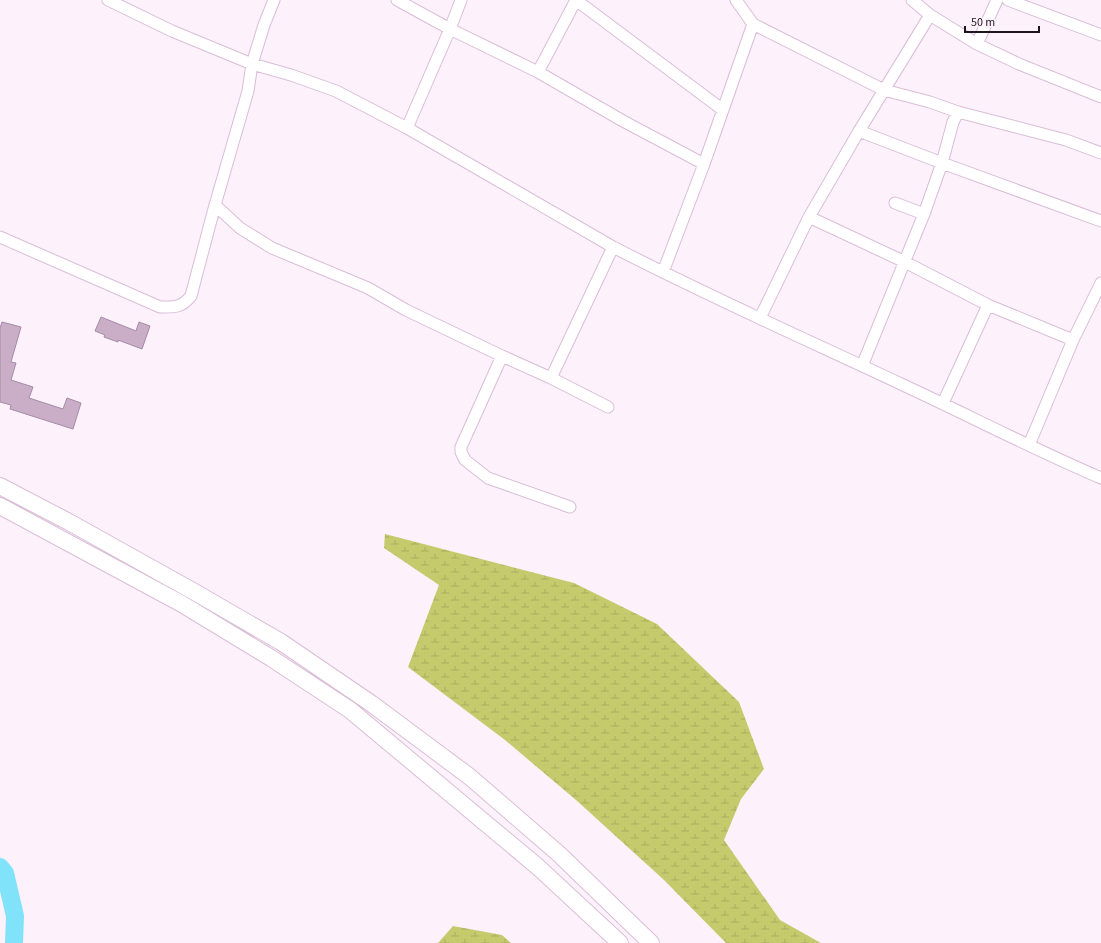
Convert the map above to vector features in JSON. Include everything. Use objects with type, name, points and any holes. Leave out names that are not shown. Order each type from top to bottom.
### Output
[{"type":"highway","points":[[0,486],[116,548],[281,642],[372,704],[470,777],[559,854],[651,943]]},
{"type":"highway","points":[[0,506],[182,604],[271,658],[350,710],[538,867],[620,943]]},
{"type":"street","points":[[108,0],[172,31],[252,64],[291,75],[336,91],[407,128],[614,247],[663,272],[943,403],[1028,445],[1101,478]]},
{"type":"street","points":[[0,237],[160,307],[173,307],[184,304],[191,296],[215,205],[248,91],[252,64],[264,25],[274,0]]},
{"type":"street","points":[[397,0],[450,29],[538,72],[623,121],[704,164]]},
{"type":"street","points":[[407,128],[461,0]]},
{"type":"street","points":[[538,72],[576,0],[724,110]]},
{"type":"street","points":[[736,0],[753,24],[884,90],[930,102],[958,112],[1066,140],[1101,153]]},
{"type":"street","points":[[912,0],[930,15],[977,44],[1019,64],[1101,97]]},
{"type":"street","points":[[977,44],[997,0]]},
{"type":"street","points":[[1008,0],[1101,35]]},
{"type":"street","points":[[760,318],[809,217],[859,131],[930,15]]},
{"type":"street","points":[[663,272],[724,110],[753,24]]},
{"type":"street","points":[[862,366],[924,214],[942,163],[953,122],[958,112]]},
{"type":"street","points":[[859,131],[1101,221]]},
{"type":"street","points":[[895,203],[924,214]]},
{"type":"street","points":[[215,205],[240,228],[272,248],[368,288],[406,310],[551,378],[608,407]]},
{"type":"street","points":[[809,217],[905,262],[988,305],[1073,340]]},
{"type":"street","points":[[551,378],[614,247]]},
{"type":"street","points":[[1028,445],[1073,340],[1101,284]]},
{"type":"street","points":[[943,403],[988,305]]},
{"type":"street","points":[[502,356],[460,447],[461,452],[465,460],[488,478],[570,507]]},
{"type":"green space","points":[[385,534],[574,583],[657,624],[739,702],[764,769],[741,799],[724,840],[780,920],[821,943],[726,943],[664,880],[576,800],[505,740],[408,667],[439,585],[384,548]]},
{"type":"green space","points":[[453,926],[502,935],[511,943],[438,943]]},
{"type":"building","points":[[101,317],[136,331],[139,322],[150,326],[142,349],[118,340],[118,342],[104,337],[105,335],[95,331]]},
{"type":"building","points":[[2,322],[21,327],[11,362],[16,363],[11,380],[33,387],[29,398],[63,409],[67,398],[81,403],[73,429],[10,409],[11,405],[0,402],[0,328]]},
{"type":"waterway","points":[[0,867],[5,873],[15,916],[14,943]]}]
